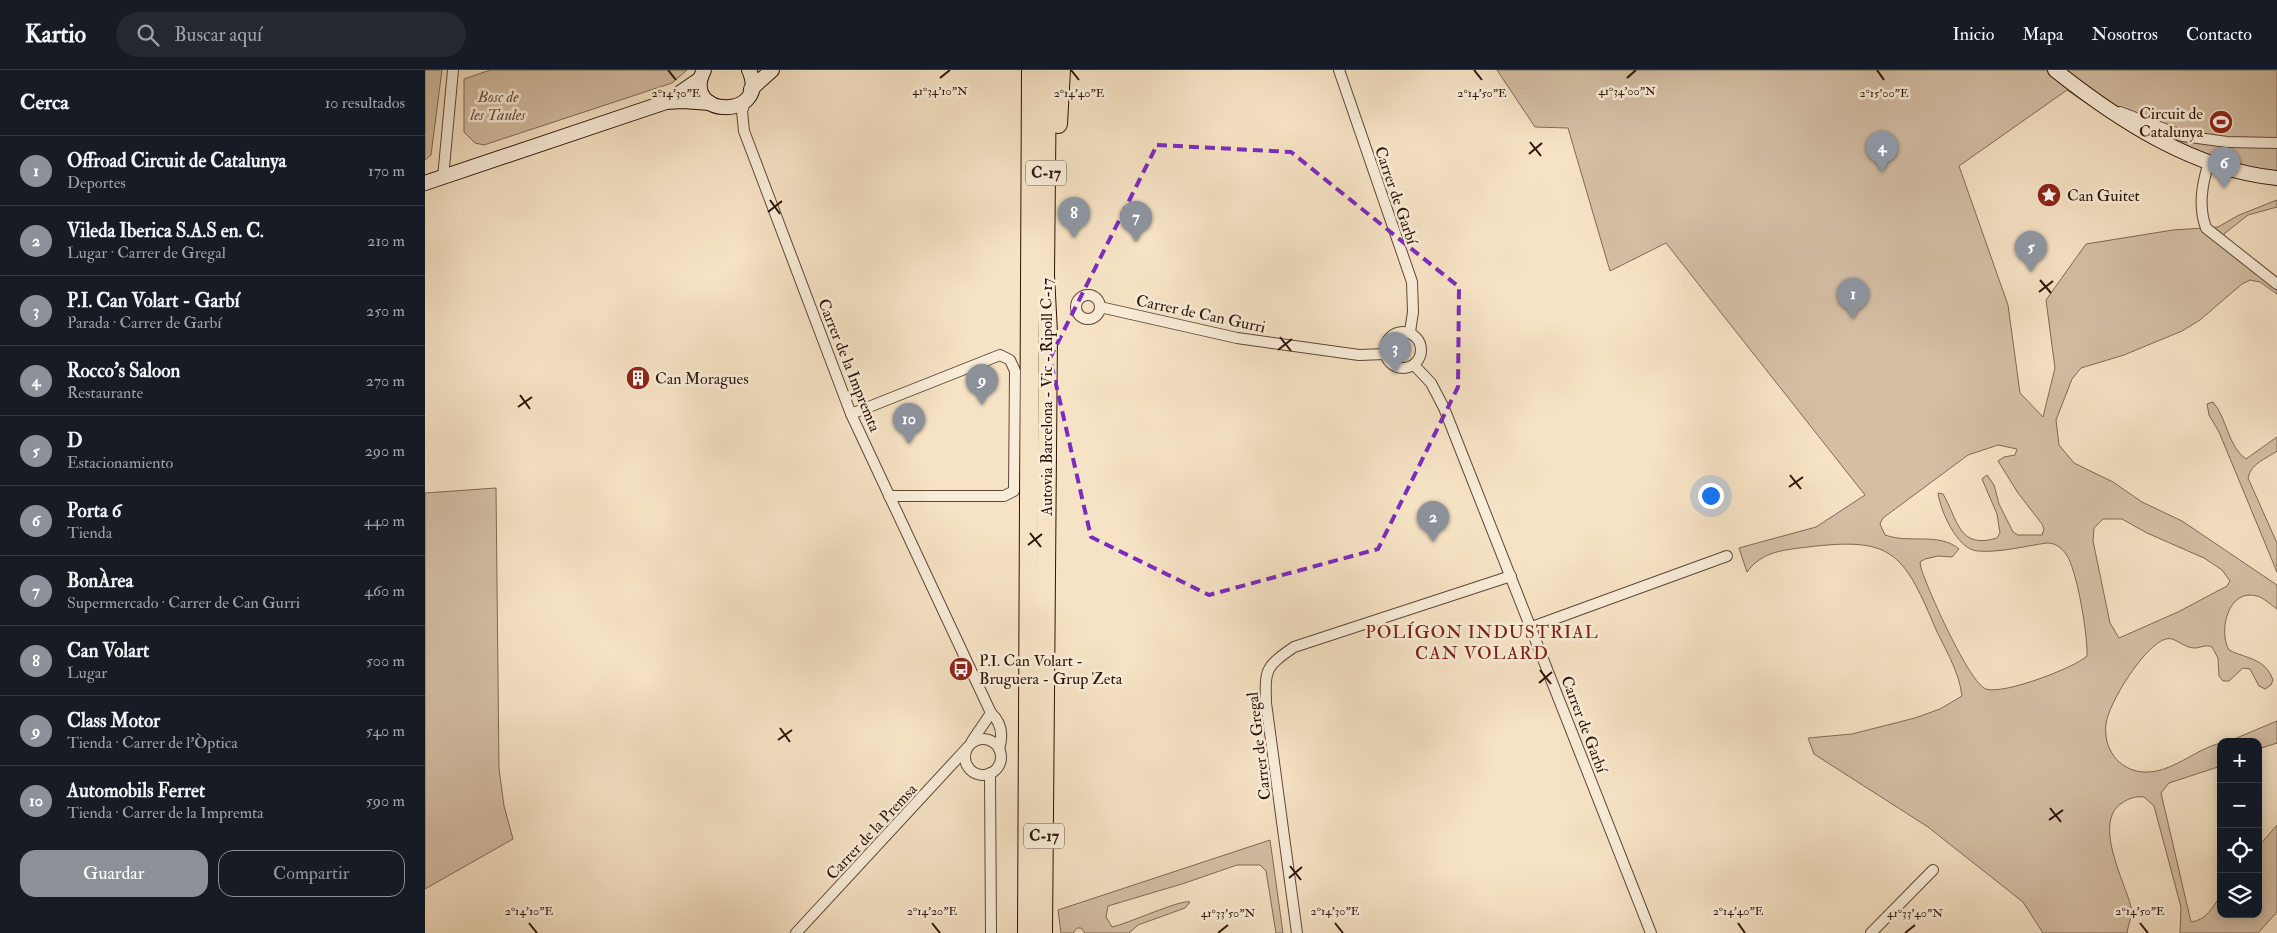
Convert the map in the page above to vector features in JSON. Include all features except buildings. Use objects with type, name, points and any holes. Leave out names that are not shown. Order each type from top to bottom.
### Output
[{"type":"highway","points":[[1021,70],[1025,198],[1038,275]]},
{"type":"highway","name":"Autovia Barcelona - Vic - Ripoll C-17","points":[[1031,70],[1038,275],[1048,343],[1043,933]]},
{"type":"highway","name":"Autovia Barcelona - Vic - Ripoll C-17","points":[[1028,837],[1028,739],[1038,275],[1047,70]]},
{"type":"highway","points":[[1038,275],[1055,239],[1060,88],[1063,70]]},
{"type":"highway","points":[[1018,933],[1028,837]]},
{"type":"highway","name":"C-17","points":[[1027,933],[1028,837]]},
{"type":"street","points":[[443,178],[453,70]]},
{"type":"street","points":[[744,131],[742,117],[752,78],[749,70]]},
{"type":"street","points":[[425,183],[666,102],[683,100],[716,106],[736,107],[772,70]]},
{"type":"street","name":"Carrer de Garbí","points":[[1339,70],[1412,282],[1413,312],[1409,332]]},
{"type":"street","points":[[2055,70],[2111,112],[2165,143],[2209,162],[2241,173],[2277,178]]},
{"type":"street","points":[[666,102],[702,74]]},
{"type":"street","points":[[702,74],[702,93],[716,106],[736,119],[744,131]]},
{"type":"street","points":[[2111,112],[2119,112],[2183,136],[2227,142],[2277,143]]},
{"type":"street","name":"Carrer de la Impremta","points":[[744,131],[851,414],[991,714],[1001,727],[1002,739],[999,749]]},
{"type":"street","points":[[2209,162],[2201,199],[2201,215],[2206,228],[2277,284]]},
{"type":"street","name":"Carrer de Can Gurri","points":[[1100,307],[1237,338],[1359,356],[1385,354]]},
{"type":"street","points":[[1402,331],[1409,332],[1415,336],[1421,348],[1419,359],[1414,365],[1405,368],[1395,367],[1385,354],[1385,344],[1391,336],[1402,331]]},
{"type":"street","points":[[851,414],[1000,355],[1010,360],[1015,371],[1014,490],[1004,496],[889,496]]},
{"type":"street","name":"Carrer de Garbí","points":[[1414,365],[1431,383],[1444,408],[1532,627],[1651,933]]},
{"type":"street","points":[[1532,627],[1727,556]]},
{"type":"street","name":"Carrer de Gregal","points":[[1297,933],[1266,703],[1265,675],[1276,659],[1294,647],[1511,576]]},
{"type":"street","points":[[969,746],[986,739],[999,749],[1000,760],[995,770],[990,773],[979,774],[970,769],[965,759],[969,746],[991,714]]},
{"type":"street","name":"Carrer de la Premsa","points":[[796,933],[969,746]]},
{"type":"street","points":[[990,773],[991,933]]},
{"type":"street","points":[[1871,933],[1933,870]]},
{"type":"highlighted area","points":[[1157,145],[1291,152],[1459,287],[1458,387],[1378,549],[1209,595],[1091,537],[1050,358]]},
{"type":"green space","points":[[425,70],[442,70],[431,155],[425,160]]},
{"type":"green space","name":"Bosc de les Taules","points":[[490,70],[687,70],[672,83],[484,145],[475,143],[464,132],[464,79]]},
{"type":"green space","points":[[1497,70],[2277,70],[2277,183],[2224,174],[2177,157],[2139,137],[2067,90],[1959,166],[2008,305],[2020,393],[2043,417],[2055,368],[2046,300],[2086,244],[2173,230],[2218,227],[2239,215],[2277,200],[2277,207],[2248,215],[2224,234],[2224,237],[2277,279],[2277,294],[2260,282],[2250,280],[2242,284],[2200,320],[2182,331],[2124,355],[2081,368],[2072,379],[2056,420],[2059,445],[2074,463],[2113,482],[2142,502],[2182,521],[2277,585],[2277,609],[2257,596],[2247,595],[2239,598],[2232,605],[2225,622],[2226,642],[2229,650],[2255,660],[2265,667],[2273,680],[2271,685],[2265,689],[2259,686],[2250,669],[2243,668],[2229,681],[2223,681],[2219,676],[2218,658],[2212,647],[2190,647],[2172,639],[2166,639],[2157,643],[2138,663],[2113,703],[2106,724],[2107,741],[2114,756],[2126,767],[2143,772],[2163,769],[2217,744],[2217,767],[2169,783],[2161,793],[2191,922],[2205,916],[2217,902],[2217,918],[2262,918],[2262,842],[2277,825],[2277,912],[2258,933],[2180,933],[2181,907],[2154,806],[2144,797],[2133,798],[2122,803],[2114,812],[2110,824],[2113,853],[2131,907],[2131,917],[2127,933],[2043,933],[2023,902],[1928,827],[1814,754],[1808,738],[1852,734],[1915,718],[1940,709],[1962,696],[1958,677],[1951,659],[1913,580],[1902,565],[1890,554],[1876,548],[1836,544],[1782,551],[1759,560],[1747,572],[1739,548],[1816,527],[1865,495],[1666,243],[1610,271],[1568,128],[1535,127]],"holes":[[[1998,445],[2017,449],[2015,455],[2004,457],[1998,461],[2018,493],[2042,524],[2044,529],[2042,535],[2018,535],[2013,532],[1999,504],[1994,485],[1987,475],[1982,479],[1997,514],[2000,533],[1997,538],[1984,541],[1974,540],[1967,536],[1956,522],[1943,494],[1938,493],[1942,509],[1956,536],[1970,549],[1977,551],[2003,550],[2047,543],[2062,549],[2070,562],[2078,588],[2084,619],[2087,656],[2068,667],[2038,679],[1995,690],[1986,689],[1970,670],[1949,634],[1921,568],[1920,562],[1925,559],[1938,556],[1952,557],[1959,549],[1951,544],[1933,539],[1904,539],[1885,535],[1880,524],[1883,518],[1968,455]],[[2103,519],[2122,519],[2147,533],[2204,558],[2222,570],[2230,581],[2227,586],[2178,612],[2119,638],[2110,623],[2093,541],[2094,528]]]},
{"type":"green space","points":[[2213,402],[2222,416],[2235,447],[2246,459],[2277,437],[2277,451],[2259,462],[2252,469],[2248,478],[2277,543],[2277,572],[2219,432],[2209,415],[2207,404]]},
{"type":"green space","points":[[496,488],[499,769],[504,806],[513,839],[425,889],[425,493]]},
{"type":"green space","points":[[2277,721],[2277,743],[2262,748],[2262,738],[2237,738]]},
{"type":"green space","points":[[1270,840],[1283,933],[1276,933],[1266,871],[1260,865],[1237,865],[1108,906],[1106,917],[1112,927],[1176,904],[1190,902],[1185,908],[1138,925],[1129,933],[1085,933],[1081,928],[1077,928],[1073,933],[1061,933],[1058,910]]},
{"type":"place","name":"Circuit de Catalunya","points":[[2221,122]]},
{"type":"place","name":"Rocco's Saloon","points":[[1882,172]]},
{"type":"place","name":"Porta 6","points":[[2224,188]]},
{"type":"place","name":"Can Guitet","points":[[2049,195]]},
{"type":"place","name":"Can Volart","points":[[1074,238]]},
{"type":"place","name":"BonÀrea","points":[[1136,242]]},
{"type":"place","name":"D","points":[[2031,272]]},
{"type":"place","name":"Offroad Circuit de Catalunya","points":[[1853,319]]},
{"type":"place","name":"P.I. Can Volart - Garbí","points":[[1395,373]]},
{"type":"place","name":"Can Moragues","points":[[638,378]]},
{"type":"place","name":"Class Motor","points":[[982,405]]},
{"type":"place","name":"Automobils Ferret","points":[[909,444]]},
{"type":"place","name":"Vileda Iberica S.A.S en. C.","points":[[1433,542]]},
{"type":"place","name":"P.I. Can Volart - Bruguera - Grup Zeta","points":[[961,669]]},
{"type":"district","name":"POLÍGON INDUSTRIAL CAN VOLARD","points":[[1482,642]]}]
